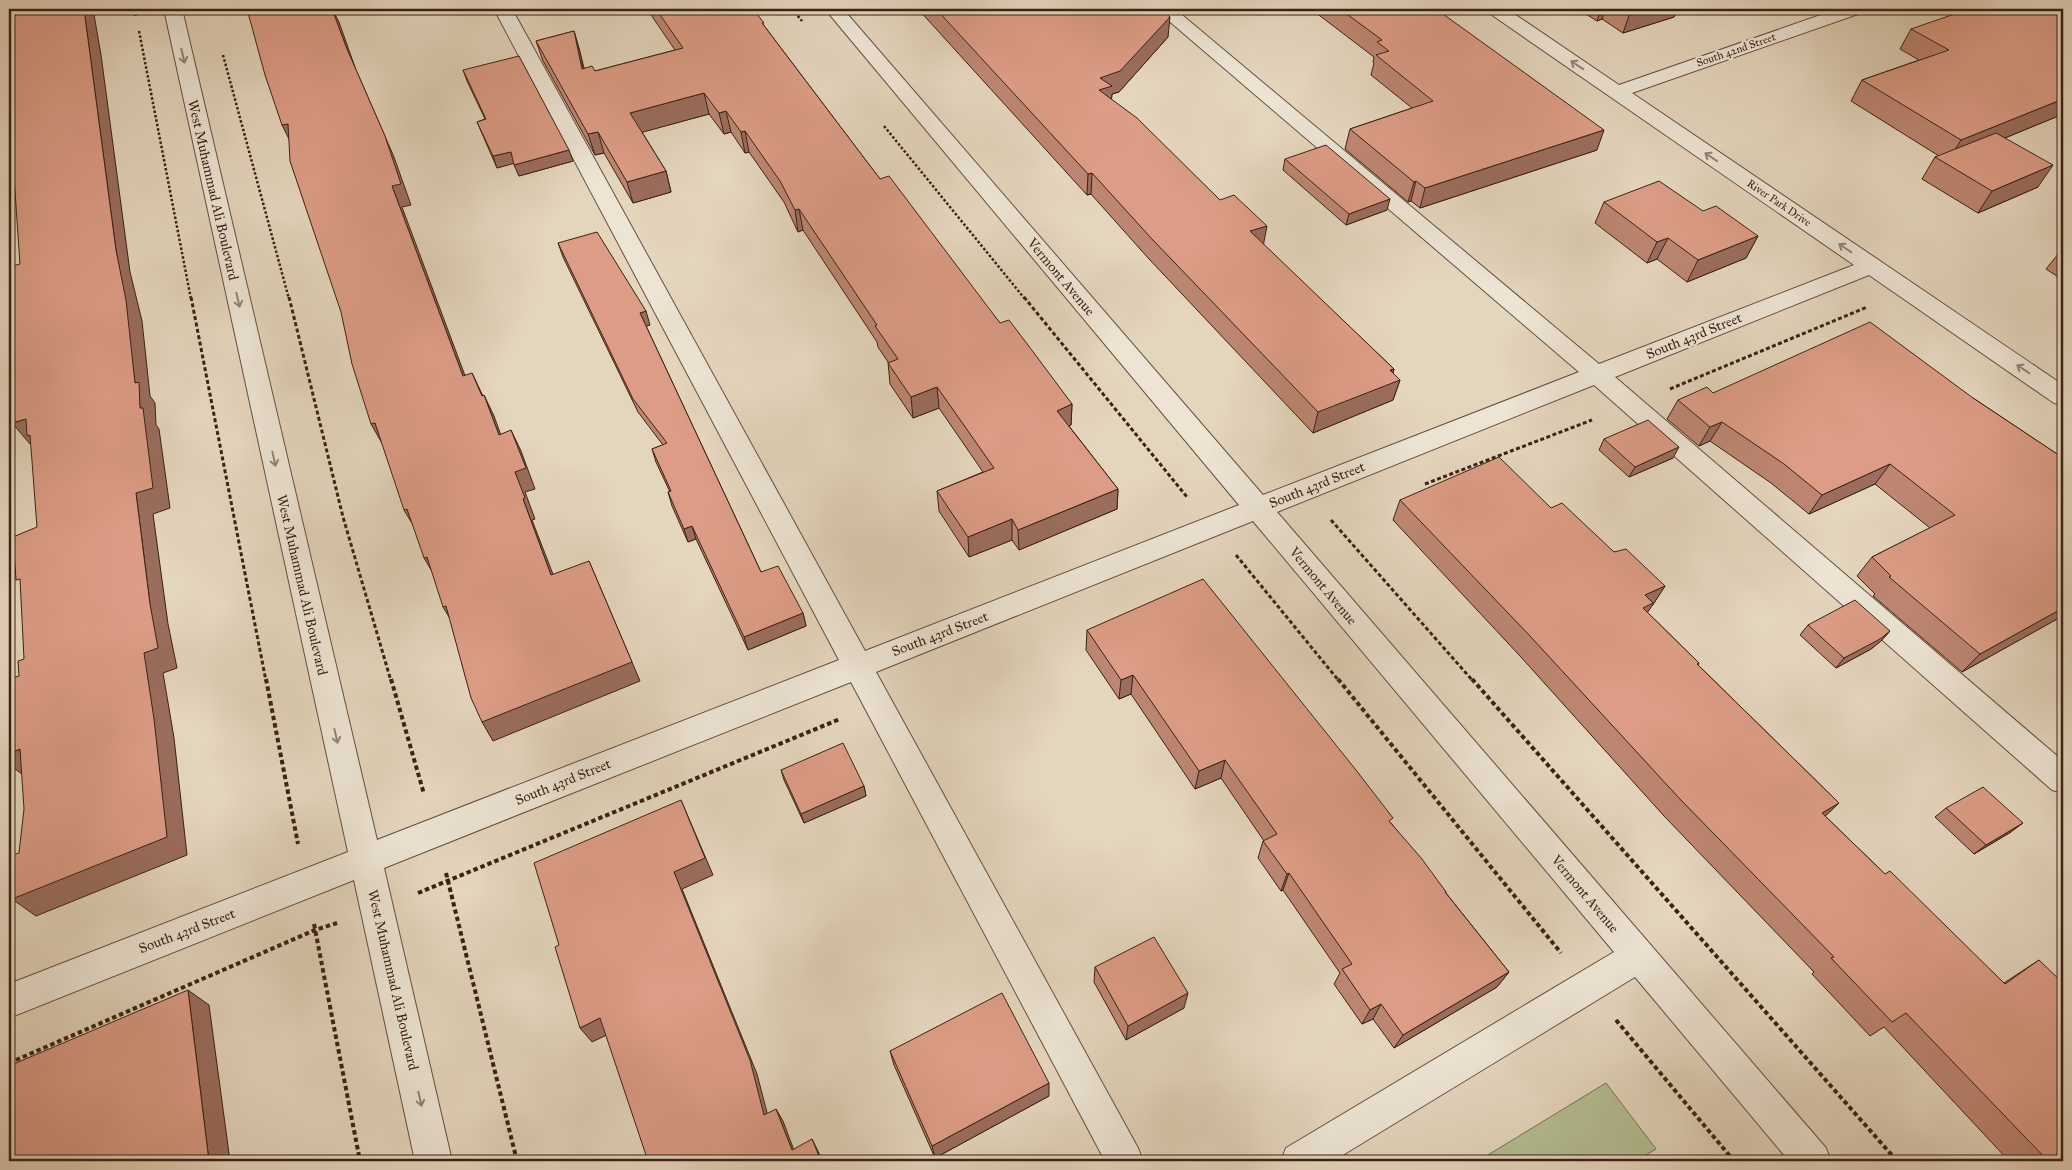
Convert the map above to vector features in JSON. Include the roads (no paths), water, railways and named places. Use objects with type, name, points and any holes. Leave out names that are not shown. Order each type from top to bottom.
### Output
[{"type":"street","name":"West Muhammad Ali Boulevard","points":[[172,9],[434,1161]]},
{"type":"street","points":[[503,9],[1126,1161]]},
{"type":"street","name":"Vermont Avenue","points":[[834,9],[1813,1161]]},
{"type":"street","points":[[1164,9],[1631,404],[2063,780]]},
{"type":"street","name":"River Park Drive","points":[[1494,9],[2063,397]]},
{"type":"street","name":"South 42nd Street","points":[[1617,92],[1843,10]]},
{"type":"street","name":"South 43rd Street","points":[[9,1001],[1872,266]]},
{"type":"street","points":[[1299,1161],[1638,956]]}]
